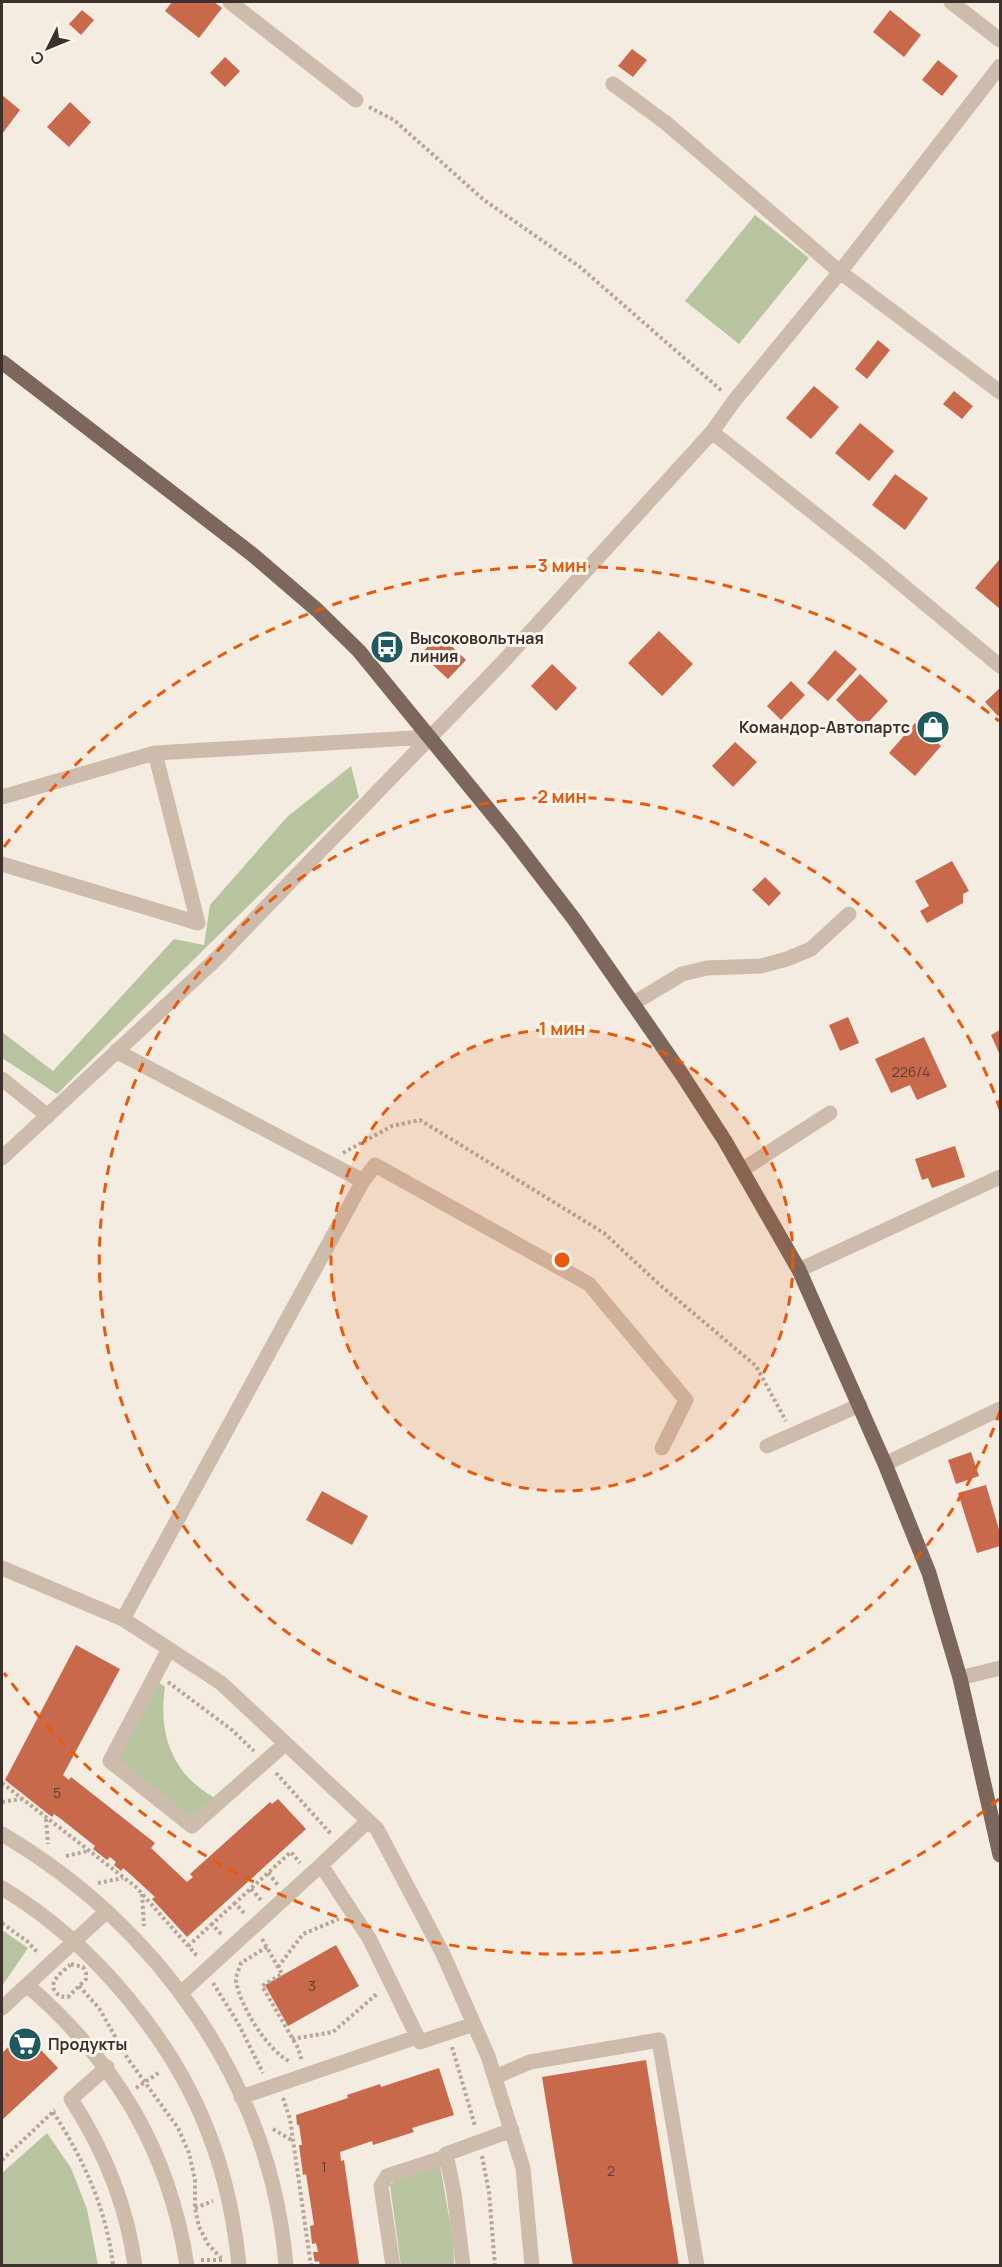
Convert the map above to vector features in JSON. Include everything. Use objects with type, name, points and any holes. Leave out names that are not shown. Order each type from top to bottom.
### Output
[{"type":"main road","points":[[2,362],[253,555],[317,610],[378,672],[560,901],[634,1003],[681,1073],[742,1170],[799,1270],[885,1464],[928,1573],[960,1678],[1000,1855]]},
{"type":"street","points":[[230,2],[356,100]]},
{"type":"street","points":[[951,2],[1000,40]]},
{"type":"street","points":[[2,1158],[213,963],[509,655],[712,432],[734,401],[840,272],[1000,66]]},
{"type":"street","points":[[613,84],[666,123],[840,272],[1000,392]]},
{"type":"street","points":[[712,432],[869,557],[1000,666]]},
{"type":"street","points":[[2,797],[155,753],[430,736]]},
{"type":"street","points":[[2,864],[198,923],[155,753]]},
{"type":"street","points":[[634,1003],[682,974],[707,968],[761,966],[788,959],[811,949],[849,914]]},
{"type":"street","points":[[116,1051],[363,1181]]},
{"type":"street","points":[[2,1079],[48,1116]]},
{"type":"street","points":[[742,1170],[830,1113]]},
{"type":"street","points":[[123,1619],[363,1181],[375,1165],[589,1284],[686,1400],[662,1448]]},
{"type":"street","points":[[799,1270],[1000,1177]]},
{"type":"street","points":[[767,1446],[860,1405]]},
{"type":"street","points":[[885,1464],[1000,1409]]},
{"type":"street","points":[[2,1568],[123,1619],[220,1683],[377,1830],[443,1954],[495,2077],[523,2168],[532,2265]]},
{"type":"street","points":[[169,1649],[110,1761],[192,1826],[285,1744]]},
{"type":"street","points":[[960,1678],[1000,1668]]},
{"type":"street","points":[[181,1993],[368,1821]]},
{"type":"street","points":[[2,1834],[79,1886],[147,1951],[181,1993],[211,2039],[241,2097],[258,2139],[279,2216],[286,2265]]},
{"type":"street","points":[[321,1865],[369,1938],[420,2042],[474,2024]]},
{"type":"street","points":[[2,1888],[74,1941],[148,2025],[173,2064],[196,2105],[212,2143],[228,2196],[236,2233],[238,2265]]},
{"type":"street","points":[[2,2008],[107,1911]]},
{"type":"street","points":[[27,1985],[73,2027],[106,2067],[125,2095],[156,2152],[194,2263]]},
{"type":"street","points":[[241,2097],[417,2037]]},
{"type":"street","points":[[495,2077],[530,2062],[659,2040],[697,2265]]},
{"type":"street","points":[[106,2067],[71,2099],[93,2135],[122,2200],[132,2236],[135,2265]]},
{"type":"street","points":[[393,2265],[381,2186],[387,2176],[446,2157],[446,2154],[512,2130]]},
{"type":"street","points":[[446,2157],[454,2193],[463,2265]]},
{"type":"path","points":[[356,100],[394,120],[484,200],[580,267],[734,401]]},
{"type":"path","points":[[319,1158],[341,1154],[392,1126],[420,1120],[604,1233],[660,1285],[756,1366],[793,1435]]},
{"type":"path","points":[[2,1783],[142,1893],[202,1962],[205,1971],[238,2023],[273,2096],[282,2093],[290,2119],[311,2265]]},
{"type":"path","points":[[2,1802],[21,1799]]},
{"type":"path","points":[[43,1860],[48,1842],[46,1818]]},
{"type":"path","points":[[79,1886],[124,1878]]},
{"type":"path","points":[[142,1893],[147,1951]]},
{"type":"path","points":[[188,1946],[235,1903]]},
{"type":"path","points":[[278,1967],[303,1934],[340,1919],[334,1910]]},
{"type":"path","points":[[2,1923],[28,1942],[48,1965]]},
{"type":"path","points":[[212,1924],[232,1946]]},
{"type":"path","points":[[267,1947],[241,1963],[236,1979],[242,2001],[272,2048],[286,2059],[303,2067],[298,2048],[262,1986],[282,1974],[281,1972]]},
{"type":"path","points":[[71,1964],[83,1967],[86,1979],[68,1997],[62,1997],[53,1988],[54,1981],[71,1964]]},
{"type":"path","points":[[292,2039],[333,2032],[380,1990],[385,1999]]},
{"type":"path","points":[[449,2038],[480,2141],[489,2192],[495,2265]]},
{"type":"path","points":[[125,2095],[173,2064]]},
{"type":"path","points":[[2,2160],[59,2106]]},
{"type":"path","points":[[53,2112],[81,2158],[91,2182],[107,2234],[113,2265]]},
{"type":"path","points":[[177,2214],[228,2196]]},
{"type":"path","points":[[194,2263],[221,2259],[226,2265]]},
{"type":"green space","points":[[755,215],[809,258],[739,344],[685,301]]},
{"type":"green space","points":[[351,766],[359,797],[57,1094],[2,1058],[2,1032],[53,1071],[174,939],[204,945],[210,905],[287,817]]},
{"type":"green space","points":[[157,1681],[165,1687],[164,1721],[171,1751],[178,1765],[188,1777],[215,1798],[192,1816],[187,1816],[119,1761],[120,1752]]},
{"type":"green space","points":[[2,1930],[28,1948],[2,1986]]},
{"type":"green space","points":[[47,2133],[71,2168],[87,2209],[98,2265],[2,2265],[2,2173]]},
{"type":"green space","points":[[440,2165],[453,2240],[454,2265],[401,2266],[390,2185],[396,2180]]},
{"type":"building","points":[[172,2],[214,2],[222,8],[199,38],[165,11]]},
{"type":"building","points":[[82,10],[94,20],[81,35],[69,24]]},
{"type":"building","points":[[890,10],[921,35],[904,57],[873,32]]},
{"type":"building","points":[[632,49],[647,60],[633,77],[618,66]]},
{"type":"building","points":[[225,57],[240,71],[225,87],[210,73]]},
{"type":"building","points":[[938,60],[958,76],[942,96],[922,80]]},
{"type":"building","points":[[2,95],[20,110],[2,134]]},
{"type":"building","points":[[70,102],[91,122],[69,147],[47,127]]},
{"type":"building","points":[[878,340],[890,350],[867,379],[855,369]]},
{"type":"building","points":[[814,386],[839,407],[811,439],[786,418]]},
{"type":"building","points":[[954,391],[973,406],[962,419],[943,404]]},
{"type":"building","points":[[860,423],[894,451],[869,481],[835,453]]},
{"type":"building","points":[[895,474],[928,498],[905,530],[872,505]]},
{"type":"building","points":[[1000,559],[1000,609],[975,588]]},
{"type":"building","points":[[659,631],[693,664],[662,696],[628,663]]},
{"type":"building","points":[[439,634],[466,660],[448,679],[421,654]]},
{"type":"building","points":[[835,650],[857,669],[828,701],[807,683]]},
{"type":"building","points":[[552,664],[577,688],[556,711],[531,686]]},
{"type":"building","points":[[860,674],[888,701],[864,727],[836,700]]},
{"type":"building","points":[[791,681],[805,695],[781,720],[767,706]]},
{"type":"building","points":[[1000,688],[1000,714],[998,716],[985,702]]},
{"type":"building","points":[[915,723],[941,746],[915,776],[889,753]]},
{"type":"building","points":[[735,742],[757,762],[733,787],[712,766]]},
{"type":"building","points":[[952,861],[969,891],[963,894],[963,903],[927,923],[920,911],[929,906],[915,881]]},
{"type":"building","points":[[765,877],[781,893],[769,906],[752,890]]},
{"type":"building","points":[[848,1017],[859,1043],[840,1051],[829,1025]]},
{"type":"building","points":[[1000,1030],[1000,1055],[991,1035]]},
{"type":"building","points":[[924,1037],[947,1087],[917,1100],[910,1085],[891,1093],[875,1059]]},
{"type":"building","points":[[955,1146],[965,1177],[932,1188],[928,1178],[922,1180],[915,1159]]},
{"type":"building","points":[[971,1452],[979,1476],[956,1484],[948,1460]]},
{"type":"building","points":[[986,1485],[1000,1533],[1000,1546],[977,1553],[958,1493]]},
{"type":"building","points":[[322,1491],[368,1516],[352,1545],[306,1520]]},
{"type":"building","points":[[76,1645],[120,1669],[63,1775],[69,1780],[71,1777],[155,1843],[151,1848],[187,1882],[193,1877],[190,1874],[270,1802],[272,1804],[278,1799],[306,1829],[187,1937],[152,1899],[155,1897],[130,1874],[123,1868],[121,1871],[110,1857],[107,1860],[93,1849],[95,1846],[61,1819],[54,1814],[52,1817],[5,1780]]},
{"type":"building","points":[[336,1945],[359,1986],[288,2026],[265,1985]]},
{"type":"building","points":[[24,2032],[58,2068],[2,2120],[2,2053]]},
{"type":"building","points":[[646,2060],[679,2266],[573,2266],[542,2077]]},
{"type":"building","points":[[439,2068],[454,2115],[412,2128],[414,2132],[373,2145],[372,2141],[340,2152],[341,2161],[344,2160],[359,2264],[320,2266],[319,2261],[315,2262],[313,2252],[318,2252],[316,2243],[312,2244],[310,2226],[314,2225],[306,2174],[303,2175],[299,2145],[302,2145],[296,2115],[348,2098],[347,2095],[380,2084],[381,2087]]},
{"type":"place","name":"Высоковольтная линия","points":[[387,647]]},
{"type":"place","name":"Командор-Автопартс","points":[[933,727]]},
{"type":"place","name":"Продукты","points":[[25,2044]]}]
